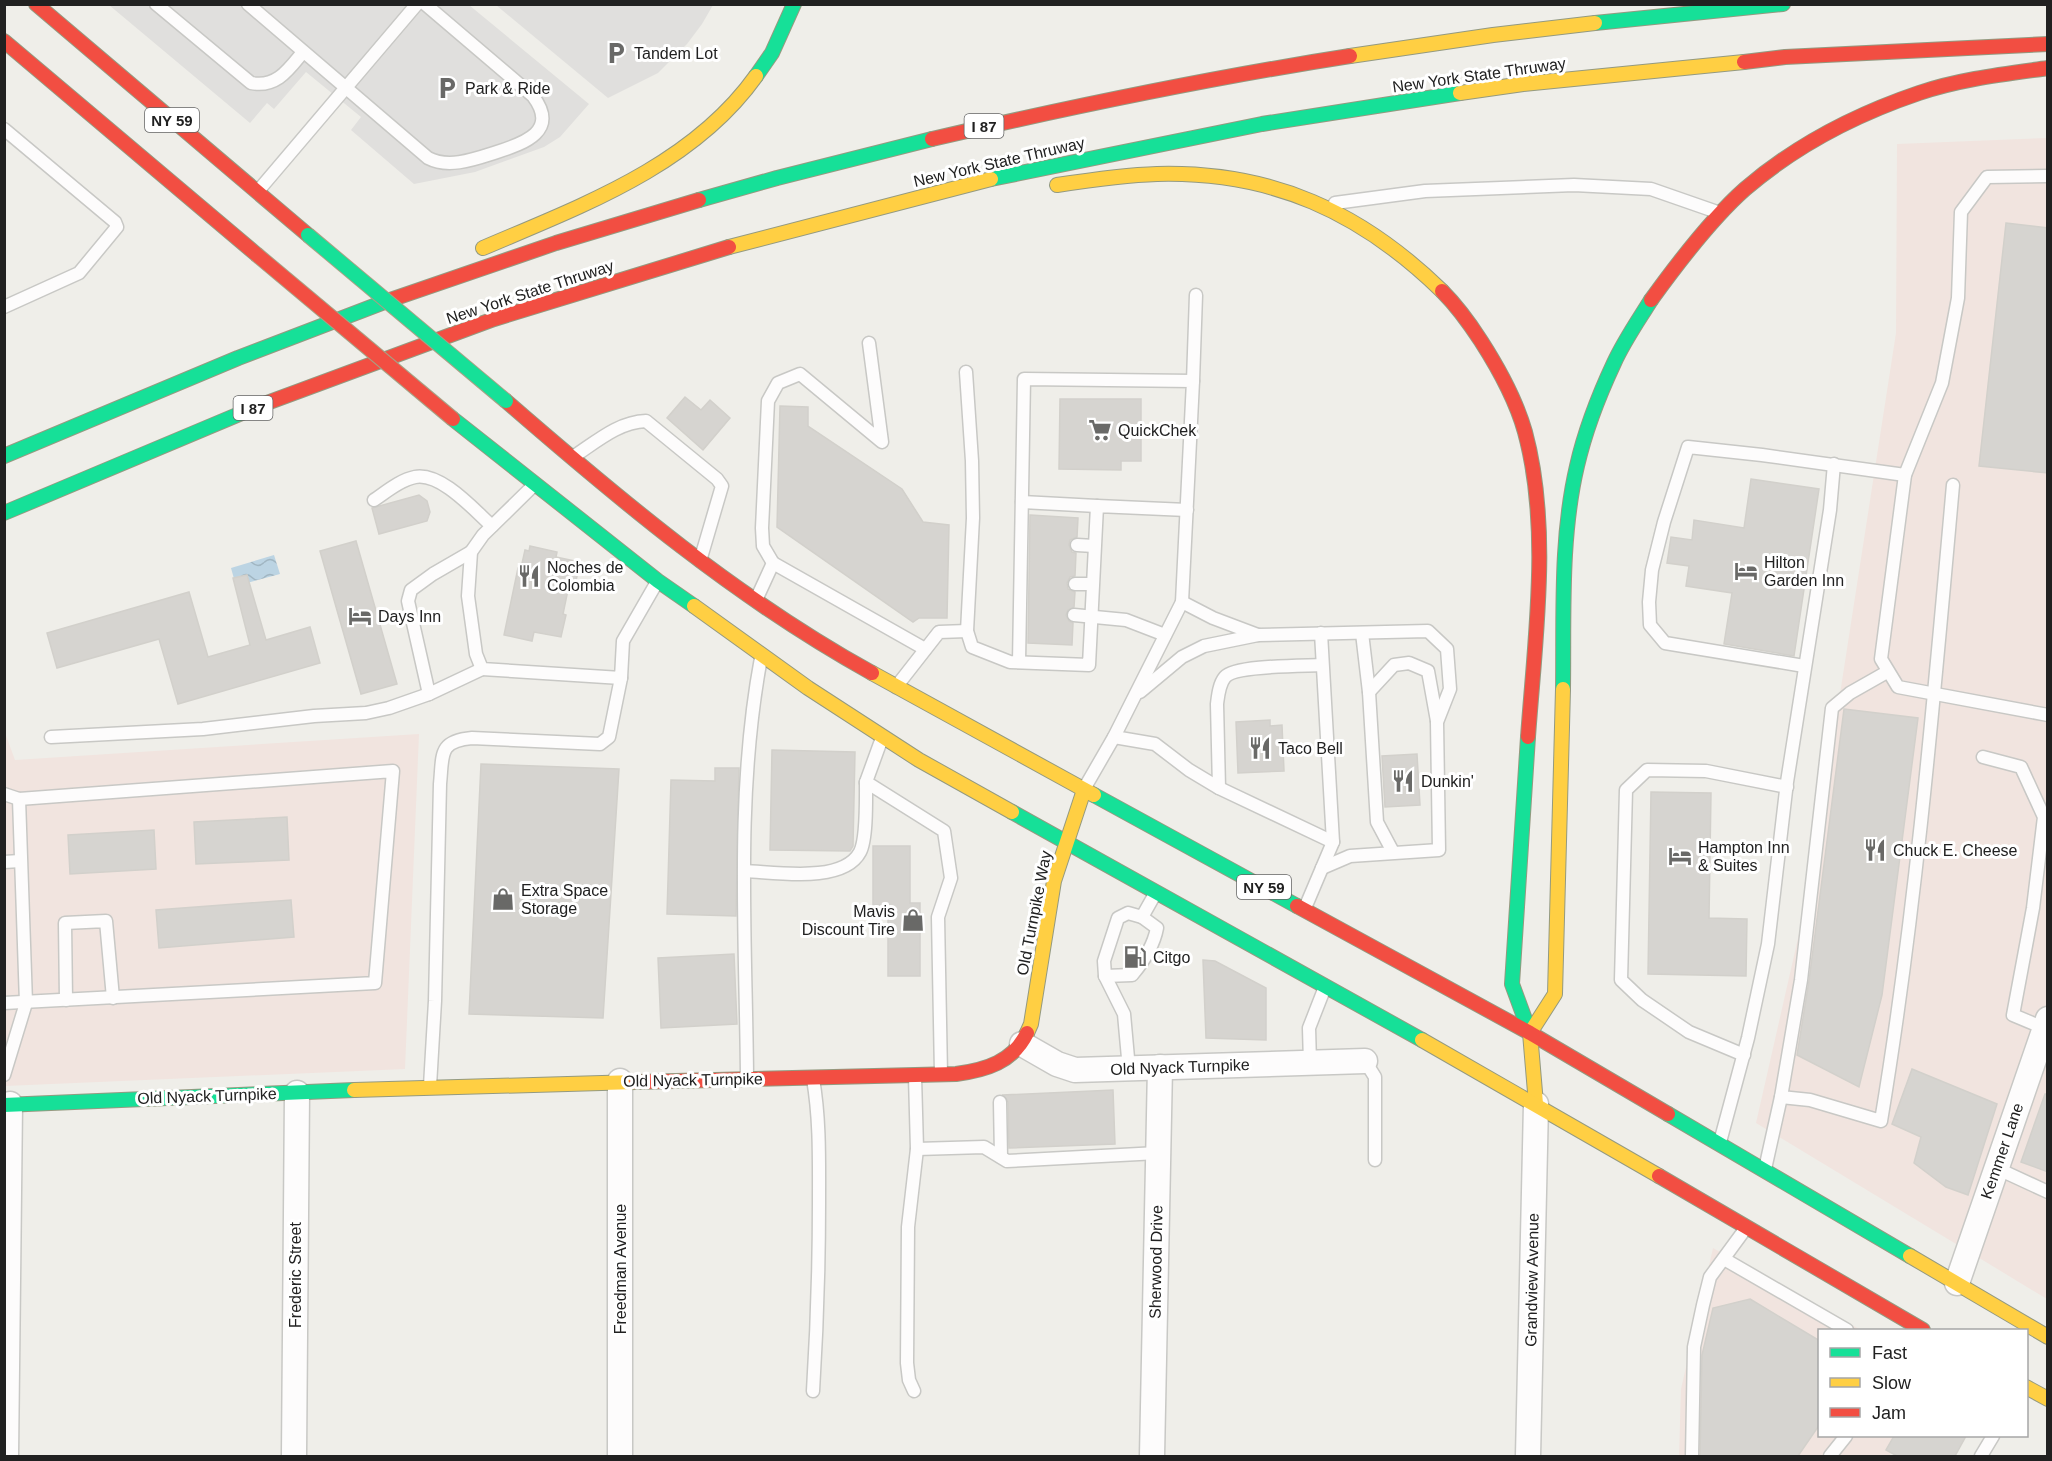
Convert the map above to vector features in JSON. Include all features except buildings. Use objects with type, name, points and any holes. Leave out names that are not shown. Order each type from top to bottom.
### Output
[{"type":"main road","name":"NY 59","points":[[36,4],[650,524],[756,601],[832,651],[896,687],[1530,1033],[2048,1337]]},
{"type":"main road","points":[[475,252],[629,182],[671,157],[707,131],[738,101],[762,69],[783,32],[794,4]]},
{"type":"main road","name":"I 87","points":[[4,456],[213,367],[422,289],[636,219],[780,178],[997,123],[1220,77],[1378,51],[1591,22],[1783,4]]},
{"type":"main road","name":"NY 59","points":[[4,41],[534,485],[658,581],[762,656],[882,737],[964,787],[1536,1104],[1918,1329]]},
{"type":"main road","name":"New York State Thruway","points":[[4,513],[278,398],[453,334],[650,271],[865,210],[1010,175],[1155,144],[1300,118],[1448,95],[1595,76],[1742,61],[2048,44]]},
{"type":"main road","points":[[1530,1033],[1555,994],[1564,577],[1570,504],[1576,466],[1599,397],[1632,329],[1672,268],[1722,213],[1744,190],[1809,143],[1861,116],[1940,87],[2000,74],[2048,68]]},
{"type":"main road","points":[[1049,186],[1142,175],[1191,174],[1262,185],[1322,205],[1373,234],[1430,279],[1477,334],[1496,363],[1513,398],[1524,430],[1532,462],[1536,499],[1538,591],[1512,984],[1530,1033],[1536,1104]]},
{"type":"main road","points":[[865,210],[991,194]]},
{"type":"main road","points":[[213,367],[432,271]]},
{"type":"main road","points":[[4,521],[92,475]]},
{"type":"main road","name":"Old Turnpike Way","points":[[1022,1044],[1033,1015],[1054,881],[1084,790]]},
{"type":"main road","name":"Old Nyack Turnpike","points":[[7,1105],[430,1087],[941,1075],[976,1071],[1000,1064],[1022,1044]]},
{"type":"main road","points":[[2028,1389],[2048,1399]]},
{"type":"street","name":"Kemmer Lane","points":[[1957,1283],[2046,1024]]},
{"type":"street","name":"Old Nyack Turnpike","points":[[1022,1044],[1066,1069],[1084,1071],[1365,1061]]},
{"type":"street","name":"Sherwood Drive","points":[[1152,1456],[1160,1067]]},
{"type":"street","name":"Freedman Avenue","points":[[620,1082],[620,1456]]},
{"type":"street","name":"Frederic Street","points":[[294,1456],[297,1093]]},
{"type":"street","name":"Grandview Avenue","points":[[1528,1456],[1536,1104]]},
{"type":"street","points":[[6,1456],[7,1105]]},
{"type":"lane","points":[[156,4],[251,83],[266,84],[280,78],[303,52]]},
{"type":"lane","points":[[248,4],[435,162],[450,164],[472,159],[507,149],[533,137],[543,122],[543,113],[533,96],[425,4]]},
{"type":"lane","points":[[257,192],[417,4]]},
{"type":"lane","points":[[4,129],[115,222],[117,227],[80,273],[4,307]]},
{"type":"lane","points":[[2048,176],[1987,177],[1961,212],[1958,298],[1942,383],[1905,475],[1881,659],[1898,687],[2048,715]]},
{"type":"lane","points":[[1322,205],[1425,190],[1574,185],[1651,189],[1722,213]]},
{"type":"lane","points":[[1084,790],[1182,602],[1196,295]]},
{"type":"lane","points":[[869,343],[882,441],[800,374],[778,383],[768,401],[763,546],[772,562],[925,649]]},
{"type":"lane","points":[[966,372],[973,518],[967,631],[972,647],[1010,662],[1089,665],[1097,506]]},
{"type":"lane","points":[[1019,662],[1024,544],[1022,502],[1024,379],[1193,381]]},
{"type":"lane","points":[[571,458],[622,425],[634,421],[646,421],[717,479],[722,486],[700,562]]},
{"type":"lane","points":[[1804,666],[1665,643],[1650,625],[1649,602],[1652,570],[1664,522],[1689,447],[1905,475]]},
{"type":"lane","points":[[1720,1144],[1744,1055],[1768,944],[1787,787],[1830,510],[1834,464]]},
{"type":"lane","points":[[374,500],[397,485],[415,477],[434,479],[450,489],[492,526]]},
{"type":"lane","points":[[429,694],[408,601],[411,591],[433,574],[471,552],[492,526],[534,485]]},
{"type":"lane","points":[[1781,1097],[1810,1100],[1881,1120],[1897,1024],[1934,693],[1953,485]]},
{"type":"lane","points":[[1022,502],[1187,510]]},
{"type":"lane","points":[[1077,546],[1094,546]]},
{"type":"lane","points":[[471,552],[468,596],[476,654],[482,669]]},
{"type":"lane","points":[[756,601],[772,562]]},
{"type":"lane","points":[[430,1087],[435,1001],[440,784],[442,758],[447,745],[456,739],[472,738],[600,744],[609,737],[621,678],[623,641],[658,581]]},
{"type":"lane","points":[[1075,584],[1092,584]]},
{"type":"lane","points":[[1182,602],[1213,618],[1258,635]]},
{"type":"lane","points":[[1074,615],[1126,620],[1165,635]]},
{"type":"lane","points":[[896,687],[939,632],[967,631]]},
{"type":"lane","points":[[1134,697],[1182,657],[1204,646],[1258,635],[1428,631],[1447,649],[1449,689],[1437,722]]},
{"type":"lane","points":[[1304,909],[1333,842],[1321,633]]},
{"type":"lane","points":[[1362,633],[1377,822],[1393,852]]},
{"type":"lane","points":[[747,1079],[745,809],[755,692],[762,656]]},
{"type":"lane","points":[[1322,868],[1350,856],[1438,850],[1437,722],[1428,671],[1409,663],[1394,665],[1368,692]]},
{"type":"lane","points":[[1219,788],[1217,704],[1225,676],[1239,669],[1322,665]]},
{"type":"lane","points":[[51,737],[203,729],[314,716],[366,713],[389,708],[429,694],[482,669],[621,678]]},
{"type":"lane","points":[[1765,1170],[1781,1097],[1801,980],[1832,708],[1850,693],[1887,672]]},
{"type":"lane","points":[[1114,736],[1155,744],[1189,770],[1219,788],[1333,842]]},
{"type":"lane","points":[[745,871],[830,872],[851,864],[861,851],[865,824],[866,782],[882,737]]},
{"type":"lane","points":[[1983,757],[2021,767],[2044,817],[2033,908],[2013,1015],[2046,1024]]},
{"type":"lane","points":[[1744,1055],[1689,1032],[1642,1000],[1621,980],[1626,789],[1647,770],[1706,771],[1787,787]]},
{"type":"lane","points":[[4,794],[19,799],[393,771],[375,983],[4,1003]]},
{"type":"lane","points":[[866,782],[944,831],[951,878],[938,917],[941,1075]]},
{"type":"lane","points":[[4,1074],[26,1003],[19,799]]},
{"type":"lane","points":[[4,862],[20,861]]},
{"type":"lane","points":[[1142,916],[1155,893]]},
{"type":"lane","points":[[1105,976],[1132,975],[1156,935],[1157,928],[1142,916],[1128,913],[1118,918],[1112,929],[1104,961],[1105,976],[1124,1014],[1129,1069]]},
{"type":"lane","points":[[66,1000],[65,923],[106,921],[113,998]]},
{"type":"lane","points":[[1310,1063],[1309,1028],[1325,986]]},
{"type":"lane","points":[[1365,1061],[1375,1077],[1375,1160]]},
{"type":"lane","points":[[914,1391],[909,1380],[907,1364],[908,1227],[917,1149],[915,1076]]},
{"type":"lane","points":[[813,1078],[818,1106],[819,1186],[819,1271],[813,1391]]},
{"type":"lane","points":[[1000,1102],[1001,1157]]},
{"type":"lane","points":[[917,1149],[984,1147],[1007,1161],[1158,1153]]},
{"type":"lane","points":[[1996,1168],[2048,1192]]},
{"type":"lane","points":[[1692,1456],[1694,1347],[1710,1277],[1747,1227]]},
{"type":"lane","points":[[1724,1259],[1845,1329]]},
{"type":"lane","points":[[1830,1456],[1845,1437]]},
{"type":"lane","points":[[1981,1456],[1992,1437]]},
{"type":"shaded area","name":"Park & Ride","points":[[109,5],[469,5],[589,104],[560,137],[544,147],[475,172],[414,184],[351,130],[361,117],[306,72],[274,109],[267,103],[250,123]]},
{"type":"shaded area","name":"Tandem Lot","points":[[496,5],[713,5],[687,44],[658,73],[608,98]]},
{"type":"shaded area","points":[[2047,138],[2047,1299],[1756,1123],[1811,881],[1896,333],[1897,144]]},
{"type":"shaded area","points":[[4,730],[15,760],[419,734],[405,1069],[5,1086]]},
{"type":"shaded area","points":[[1713,1248],[1859,1329],[1818,1329],[1818,1437],[1901,1437],[1889,1456],[1679,1456],[1681,1389]]},
{"type":"water","points":[[274,555],[280,574],[236,586],[231,568]]},
{"type":"traffic: fast","points":[[756,76],[772,53],[794,4]]},
{"type":"traffic: fast","points":[[1595,23],[1783,4]]},
{"type":"traffic: fast","points":[[991,179],[1262,124],[1460,93]]},
{"type":"traffic: fast","points":[[699,200],[932,139]]},
{"type":"traffic: fast","points":[[308,235],[506,401]]},
{"type":"traffic: fast","points":[[1563,689],[1565,549],[1577,466],[1588,426],[1608,375],[1651,300]]},
{"type":"traffic: fast","points":[[4,456],[238,358],[387,301]]},
{"type":"traffic: fast","points":[[4,513],[256,407]]},
{"type":"traffic: fast","points":[[453,419],[658,581],[694,606]]},
{"type":"traffic: fast","points":[[1528,737],[1512,984],[1530,1033]]},
{"type":"traffic: fast","points":[[1094,795],[1297,906]]},
{"type":"traffic: fast","points":[[1012,812],[1422,1040]]},
{"type":"traffic: fast","points":[[4,1105],[354,1090]]},
{"type":"traffic: fast","points":[[1668,1114],[1910,1256]]},
{"type":"traffic: slow","points":[[1350,56],[1595,23]]},
{"type":"traffic: slow","points":[[1460,93],[1523,84],[1744,62]]},
{"type":"traffic: slow","points":[[483,248],[596,199],[667,159],[700,135],[730,108],[756,76]]},
{"type":"traffic: slow","points":[[1057,185],[1157,174],[1199,175],[1239,180],[1276,189],[1347,218],[1411,263],[1442,291]]},
{"type":"traffic: slow","points":[[729,247],[991,179]]},
{"type":"traffic: slow","points":[[694,606],[808,688],[919,760],[1012,812]]},
{"type":"traffic: slow","points":[[872,673],[1094,795]]},
{"type":"traffic: slow","points":[[1530,1033],[1555,994],[1563,689]]},
{"type":"traffic: slow","points":[[1027,1033],[1031,1024],[1054,881],[1084,790]]},
{"type":"traffic: slow","points":[[1530,1033],[1536,1104]]},
{"type":"traffic: slow","points":[[1422,1040],[1659,1176]]},
{"type":"traffic: slow","points":[[354,1090],[636,1082]]},
{"type":"traffic: slow","points":[[1910,1256],[2048,1337]]},
{"type":"traffic: slow","points":[[2028,1388],[2048,1399]]},
{"type":"traffic: jam","points":[[36,4],[308,235]]},
{"type":"traffic: jam","points":[[4,41],[256,254]]},
{"type":"traffic: jam","points":[[1744,62],[1785,57],[2048,44]]},
{"type":"traffic: jam","points":[[932,139],[1140,94],[1350,56]]},
{"type":"traffic: jam","points":[[1651,300],[1695,242],[1732,201],[1764,173],[1806,145],[1850,121],[1919,93],[1966,81],[2048,68]]},
{"type":"traffic: jam","points":[[387,301],[556,243],[699,200]]},
{"type":"traffic: jam","points":[[256,407],[494,319],[729,247]]},
{"type":"traffic: jam","points":[[256,254],[453,419]]},
{"type":"traffic: jam","points":[[1442,291],[1472,328],[1506,385],[1525,432],[1533,469],[1537,506],[1539,583],[1528,737]]},
{"type":"traffic: jam","points":[[506,401],[682,547],[774,613],[872,673]]},
{"type":"traffic: jam","points":[[1297,906],[1530,1033],[1668,1114]]},
{"type":"traffic: jam","points":[[636,1082],[956,1074],[998,1063],[1014,1051],[1027,1033]]},
{"type":"traffic: jam","points":[[1659,1176],[1921,1329]]},
{"type":"place","name":"Tandem Lot","points":[[616,53]]},
{"type":"place","name":"Park & Ride","points":[[447,88]]},
{"type":"place","name":"QuickChek","points":[[1100,430]]},
{"type":"place","name":"Hilton Garden Inn","points":[[1746,571]]},
{"type":"place","name":"Noches de Colombia","points":[[529,576]]},
{"type":"place","name":"Days Inn","points":[[360,616]]},
{"type":"place","name":"Taco Bell","points":[[1260,748]]},
{"type":"place","name":"Dunkin'","points":[[1403,781]]},
{"type":"place","name":"Chuck E. Cheese","points":[[1875,850]]},
{"type":"place","name":"Hampton Inn & Suites","points":[[1680,856]]},
{"type":"place","name":"Extra Space Storage","points":[[503,899]]},
{"type":"place","name":"Mavis Discount Tire","points":[[913,920]]},
{"type":"place","name":"Citgo","points":[[1135,957]]}]
